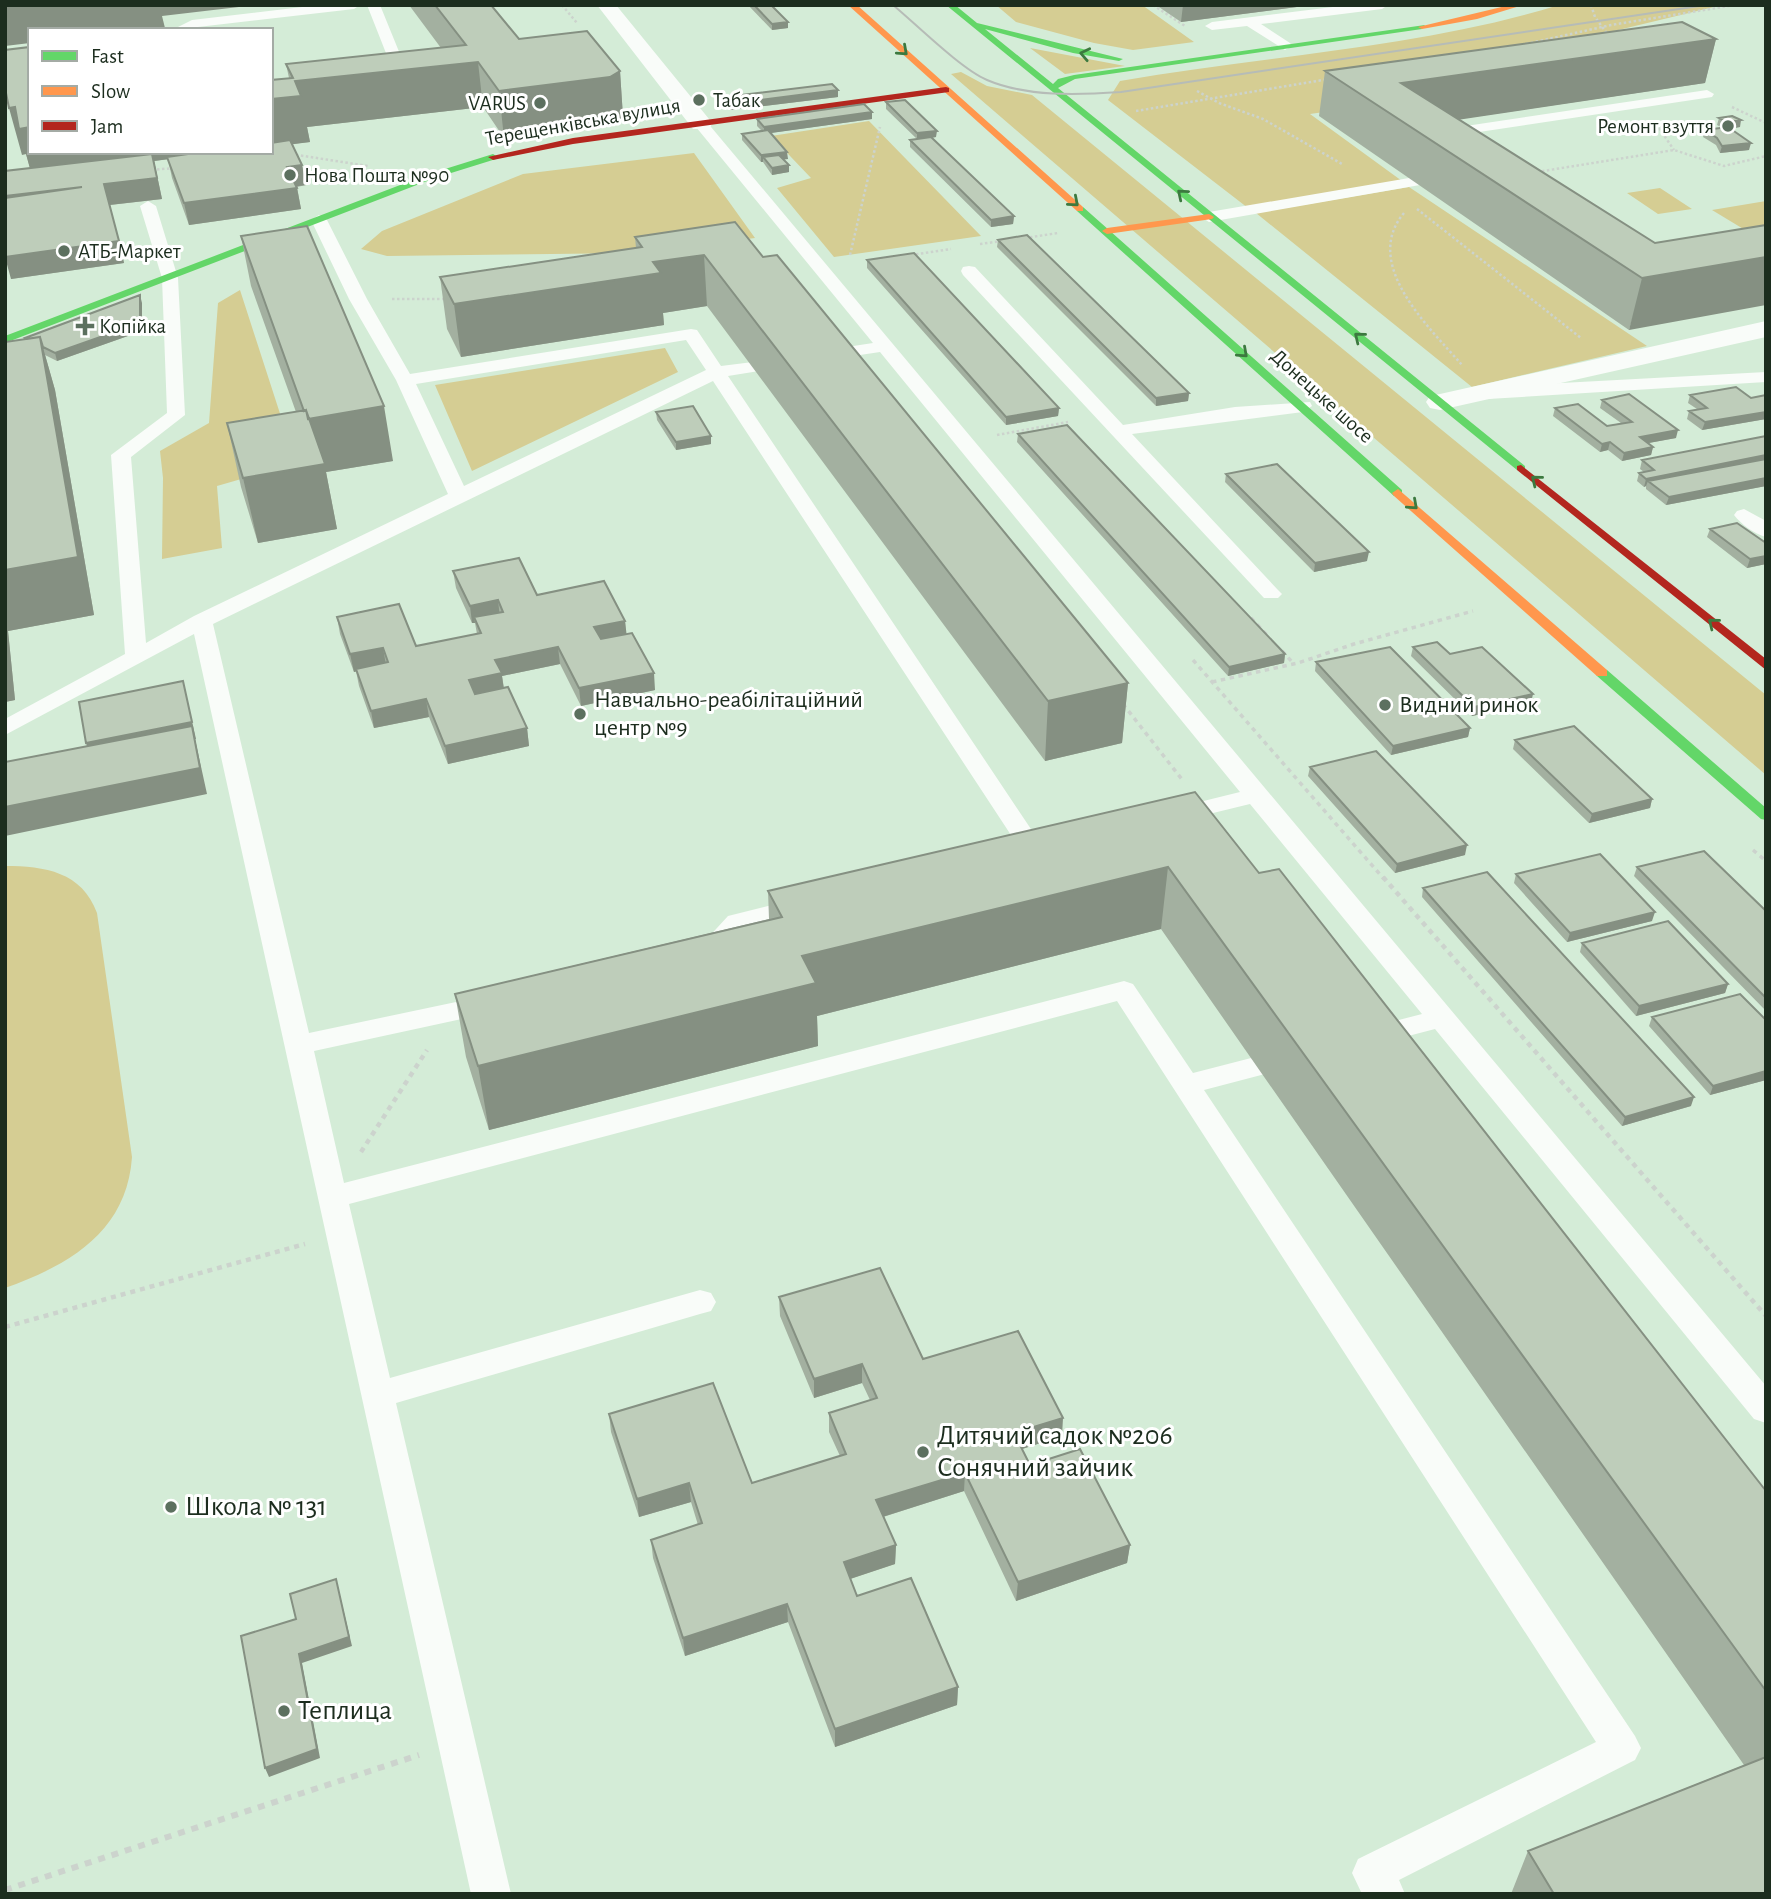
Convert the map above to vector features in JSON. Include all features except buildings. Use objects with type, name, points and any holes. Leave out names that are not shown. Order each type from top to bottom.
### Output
[{"type":"main road","name":"Донецьке шосе","points":[[852,5],[1507,591],[1766,816]]},
{"type":"main road","points":[[950,5],[1766,666]]},
{"type":"main road","points":[[1054,87],[1061,81],[1074,77],[1444,24],[1519,5]]},
{"type":"main road","points":[[978,25],[1093,56],[1135,60],[1201,57]]},
{"type":"main road","name":"Терещенківська вулиця","points":[[5,340],[432,176],[503,154],[946,90]]},
{"type":"main road","points":[[1107,231],[1209,217]]},
{"type":"street","points":[[606,5],[702,124]]},
{"type":"street","points":[[1440,402],[1766,330]]},
{"type":"lane","points":[[183,28],[192,24],[354,5]]},
{"type":"lane","points":[[373,5],[406,88],[393,89]]},
{"type":"lane","points":[[1212,26],[1382,5]]},
{"type":"lane","points":[[1250,22],[1285,46]]},
{"type":"lane","points":[[1458,149],[1437,134],[1707,94]]},
{"type":"lane","points":[[702,124],[1766,1410]]},
{"type":"lane","points":[[1209,217],[1415,182]]},
{"type":"lane","points":[[136,656],[121,455],[176,415],[170,278],[148,206]]},
{"type":"lane","points":[[319,220],[358,299],[405,380],[460,496]]},
{"type":"lane","points":[[969,271],[1271,594]]},
{"type":"lane","points":[[405,380],[691,334],[714,373],[1033,850]]},
{"type":"lane","points":[[819,356],[887,346]]},
{"type":"lane","points":[[5,728],[202,621],[714,373],[753,367]]},
{"type":"lane","points":[[1487,393],[1766,377]]},
{"type":"lane","points":[[1118,431],[1303,406]]},
{"type":"lane","points":[[1744,515],[1766,531]]},
{"type":"lane","points":[[202,621],[491,1894]]},
{"type":"lane","points":[[1152,821],[1258,795]]},
{"type":"lane","points":[[1006,856],[1059,843]]},
{"type":"lane","points":[[690,960],[703,957],[737,922],[831,899]]},
{"type":"lane","points":[[332,1197],[1124,990],[1622,1748],[1373,1873],[1385,1894]]},
{"type":"lane","points":[[298,1045],[518,998]]},
{"type":"lane","points":[[1356,1040],[1442,1017]]},
{"type":"lane","points":[[1186,1085],[1255,1067]]},
{"type":"lane","points":[[377,1395],[700,1302]]},
{"type":"path","points":[[1523,44],[1601,27],[1735,5]]},
{"type":"path","points":[[1150,66],[1211,99],[1263,119],[1336,162],[1393,186]]},
{"type":"path","points":[[1136,111],[1336,78]]},
{"type":"path","points":[[841,290],[887,99]]},
{"type":"path","points":[[1528,173],[1674,150],[1724,166],[1766,156]]},
{"type":"path","points":[[283,155],[296,153]]},
{"type":"path","points":[[149,170],[176,167]]},
{"type":"path","points":[[1487,393],[1419,313],[1391,266],[1390,234],[1410,203],[1528,299],[1585,341],[1620,361]]},
{"type":"path","points":[[358,299],[447,299]]},
{"type":"path","points":[[1005,445],[996,435],[1069,422]]},
{"type":"path","points":[[1212,682],[1298,663],[1354,644],[1480,609]]},
{"type":"path","points":[[1185,651],[1766,1315]]},
{"type":"path","points":[[1118,698],[1205,808]]},
{"type":"path","points":[[332,1197],[452,1012]]},
{"type":"path","points":[[5,1327],[284,1250]]},
{"type":"path","points":[[5,1890],[456,1743]]},
{"type":"shaded area","points":[[996,5],[1142,5],[1194,42],[1133,50],[1094,43],[1016,22]]},
{"type":"shaded area","points":[[1559,5],[1722,5],[1610,32],[1664,64],[1310,114],[1402,181],[1248,208],[1108,100],[1120,81],[1396,42],[1505,20]]},
{"type":"shaded area","points":[[1030,48],[1125,66],[1065,74]]},
{"type":"shaded area","points":[[961,72],[987,86],[1032,95],[1766,695],[1766,775],[951,74]]},
{"type":"shaded area","points":[[869,121],[981,236],[834,257],[777,188],[811,178],[771,136]]},
{"type":"shaded area","points":[[694,153],[755,238],[637,253],[387,256],[361,249],[382,231],[523,174]]},
{"type":"shaded area","points":[[1409,187],[1647,346],[1472,387],[1256,213]]},
{"type":"shaded area","points":[[1660,188],[1692,209],[1658,214],[1627,193]]},
{"type":"shaded area","points":[[1766,201],[1766,231],[1750,233],[1712,210]]},
{"type":"shaded area","points":[[240,290],[296,463],[217,486],[222,548],[162,559],[163,478],[160,451],[209,423],[218,303]]},
{"type":"shaded area","points":[[665,348],[678,372],[472,471],[435,385]]},
{"type":"shaded area","points":[[5,866],[48,870],[72,880],[82,888],[97,913],[132,1157],[128,1183],[119,1205],[107,1225],[91,1242],[52,1268],[5,1288]]},
{"type":"tram line","points":[[893,5],[952,56],[987,80],[1002,86],[1036,92],[1070,94],[1121,92],[1706,5]]},
{"type":"traffic: fast","points":[[950,5],[1521,468]]},
{"type":"traffic: fast","points":[[978,25],[1073,51],[1119,59]]},
{"type":"traffic: fast","points":[[1054,87],[1061,81],[1074,77],[1422,27]]},
{"type":"traffic: fast","points":[[5,340],[432,176],[493,157]]},
{"type":"traffic: fast","points":[[1080,209],[1398,493]]},
{"type":"traffic: fast","points":[[1602,673],[1766,816]]},
{"type":"traffic: slow","points":[[852,5],[1080,209]]},
{"type":"traffic: slow","points":[[1422,27],[1477,17],[1519,5]]},
{"type":"traffic: slow","points":[[1107,231],[1209,217]]},
{"type":"traffic: slow","points":[[1398,493],[1602,673]]},
{"type":"traffic: jam","points":[[493,157],[573,141],[946,90]]},
{"type":"traffic: jam","points":[[1521,468],[1766,666]]},
{"type":"place","name":"Табак","points":[[699,100]]},
{"type":"place","name":"VARUS","points":[[540,103]]},
{"type":"place","name":"Ремонт взуття","points":[[1728,126]]},
{"type":"place","name":"Нова Пошта №90","points":[[290,175]]},
{"type":"place","name":"АТБ-Маркет","points":[[64,251]]},
{"type":"place","name":"Копійка","points":[[85,326]]},
{"type":"place","name":"Видний ринок","points":[[1385,705]]},
{"type":"place","name":"Навчально-реабілітаційний центр №9","points":[[580,714]]},
{"type":"place","name":"Дитячий садок №206 Сонячний зайчик","points":[[923,1452]]},
{"type":"place","name":"Школа № 131","points":[[171,1507]]},
{"type":"place","name":"Теплица","points":[[284,1711]]}]
